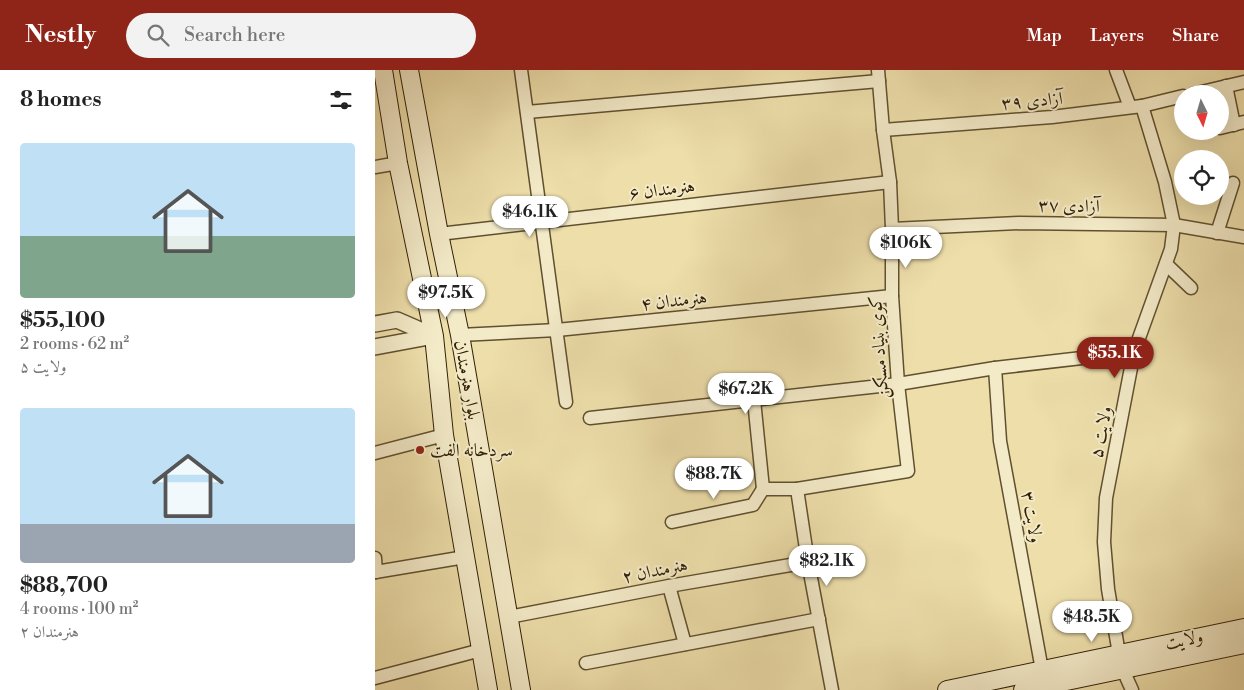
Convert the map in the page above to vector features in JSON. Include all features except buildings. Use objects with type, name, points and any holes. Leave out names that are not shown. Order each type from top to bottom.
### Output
[{"type":"main road","name":"بلوار هنرمندان","points":[[383,70],[398,163],[434,336],[444,436],[488,690]]},
{"type":"main road","name":"بلوار هنرمندان","points":[[409,70],[439,234],[460,335],[521,690]]},
{"type":"main road","points":[[434,336],[460,335]]},
{"type":"main road","name":"ولایت","points":[[1023,690],[1244,628]]},
{"type":"main road","name":"ولایت","points":[[947,690],[1041,670],[1121,662],[1244,644]]},
{"type":"street","points":[[521,70],[566,402]]},
{"type":"street","name":"ولایت ۵","points":[[1115,70],[1136,107],[1165,182],[1174,225],[1171,249],[1134,352],[1106,498],[1103,542],[1108,589],[1121,662],[1132,690]]},
{"type":"street","points":[[527,112],[879,76]]},
{"type":"street","name":"کوی بنیاد مسکن","points":[[797,489],[908,471],[898,384],[892,296],[890,182],[883,130],[879,76]]},
{"type":"street","points":[[1229,85],[1244,82]]},
{"type":"street","points":[[1229,95],[1239,124]]},
{"type":"street","name":"آزادی ۳۹","points":[[883,130],[1052,117],[1136,107],[1174,98]]},
{"type":"street","points":[[375,167],[398,163]]},
{"type":"street","name":"هنرمندان ۶","points":[[439,234],[890,182]]},
{"type":"street","points":[[1217,233],[1233,184]]},
{"type":"street","name":"آزادی ۳۷","points":[[892,229],[1019,222],[1174,225],[1244,237]]},
{"type":"street","points":[[1166,264],[1191,288]]},
{"type":"street","name":"هنرمندان ۴","points":[[460,335],[557,330],[892,296]]},
{"type":"street","points":[[375,324],[397,320],[434,336]]},
{"type":"street","points":[[375,346],[434,336]]},
{"type":"street","points":[[590,418],[898,384],[995,368],[1134,352]]},
{"type":"street","name":"ولایت ۳","points":[[995,368],[1000,441],[1041,670]]},
{"type":"street","points":[[672,522],[753,505],[763,489],[754,400]]},
{"type":"street","points":[[375,453],[444,436]]},
{"type":"street","points":[[763,489],[797,489],[808,562],[832,690]]},
{"type":"street","points":[[375,558],[376,572],[465,557]]},
{"type":"street","name":"هنرمندان ۲","points":[[509,617],[669,586],[808,562]]},
{"type":"street","points":[[669,586],[685,644]]},
{"type":"street","points":[[586,663],[819,619]]},
{"type":"street","points":[[375,678],[481,650]]},
{"type":"place","name":"سردخانه الفت","points":[[420,450]]}]
